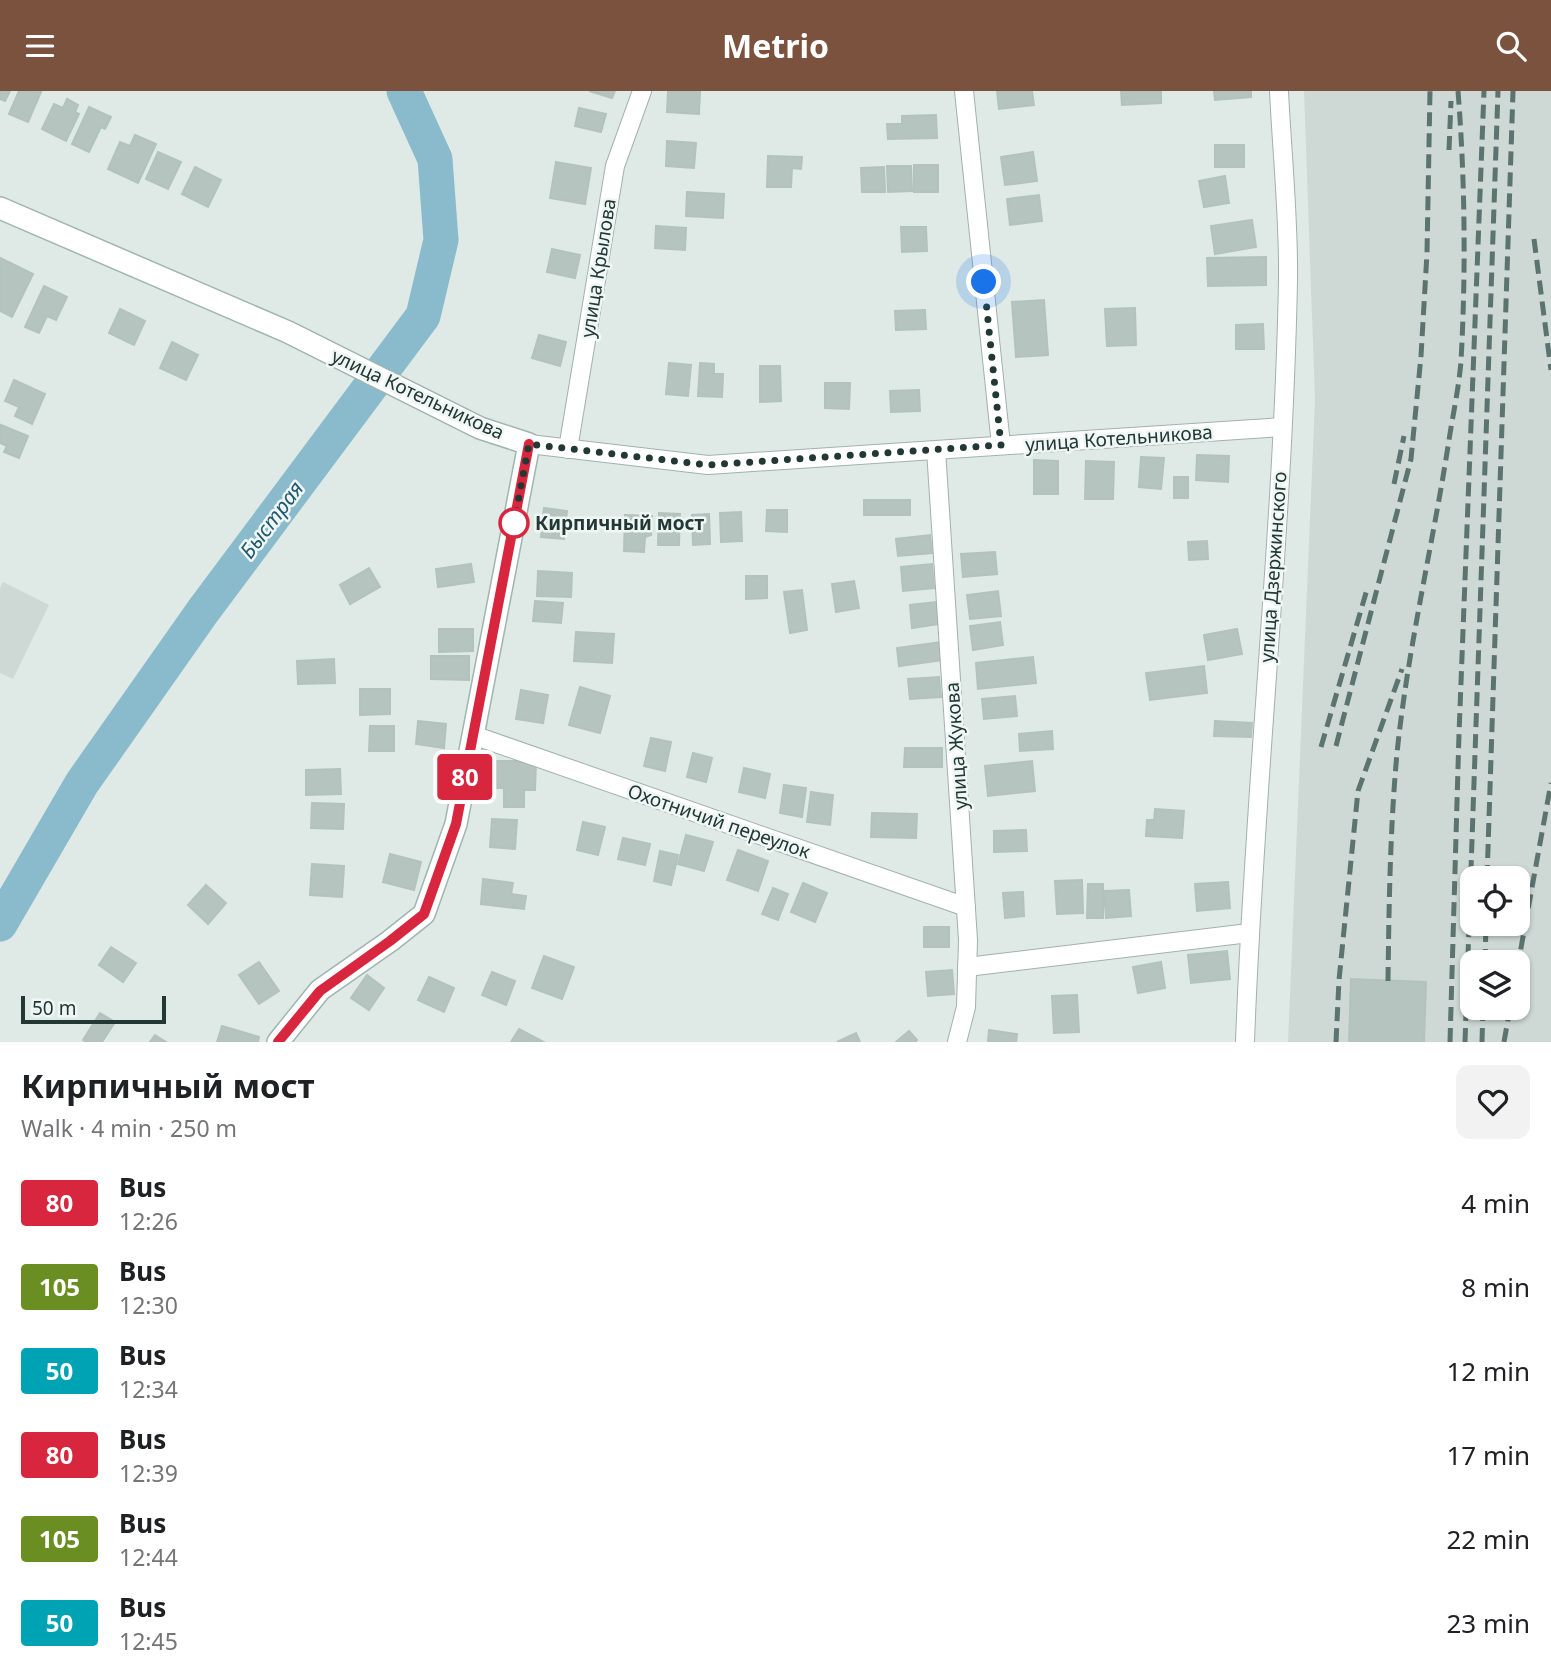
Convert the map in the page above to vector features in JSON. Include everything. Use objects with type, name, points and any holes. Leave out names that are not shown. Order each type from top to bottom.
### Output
[{"type":"street","name":"улица Крылова","points":[[568,449],[615,166],[642,91]]},
{"type":"street","points":[[964,91],[1001,445]]},
{"type":"street","name":"улица Дзержинского","points":[[1245,1042],[1249,933],[1282,427],[1288,278],[1279,91]]},
{"type":"street","name":"улица Котельникова","points":[[0,208],[288,332],[480,428],[529,444],[708,465],[1282,427]]},
{"type":"street","points":[[278,1042],[320,991],[424,914],[456,824],[529,444]]},
{"type":"street","name":"улица Жукова","points":[[936,450],[966,907],[966,1007],[957,1042]]},
{"type":"street","name":"Охотничий переулок","points":[[473,735],[966,907]]},
{"type":"street","points":[[967,967],[1249,933]]},
{"type":"shaded area","points":[[1304,91],[1551,91],[1551,1042],[1288,1042],[1315,400]]},
{"type":"shaded area","points":[[3,582],[49,605],[13,679],[0,673],[0,588]]},
{"type":"building","points":[[0,91],[10,91],[5,101],[0,99]]},
{"type":"building","points":[[19,91],[41,92],[28,122],[9,114]]},
{"type":"building","points":[[589,91],[615,91],[612,98]]},
{"type":"building","points":[[668,91],[700,91],[699,114],[667,112]]},
{"type":"building","points":[[997,91],[1032,91],[1034,105],[999,109]]},
{"type":"building","points":[[1121,91],[1161,91],[1161,103],[1122,105]]},
{"type":"building","points":[[1214,91],[1251,91],[1251,97],[1215,100]]},
{"type":"building","points":[[67,99],[78,105],[75,112],[79,114],[66,141],[42,129],[54,104],[63,108]]},
{"type":"building","points":[[89,107],[111,117],[105,129],[101,127],[89,152],[72,144]]},
{"type":"building","points":[[579,108],[606,114],[601,132],[575,126]]},
{"type":"building","points":[[936,115],[937,138],[888,139],[887,124],[902,124],[902,116]]},
{"type":"building","points":[[135,135],[156,144],[138,183],[108,169],[120,142],[130,146]]},
{"type":"building","points":[[667,141],[696,143],[694,168],[666,166]]},
{"type":"building","points":[[1215,145],[1244,145],[1244,167],[1215,167]]},
{"type":"building","points":[[158,152],[181,162],[168,189],[146,179]]},
{"type":"building","points":[[1033,152],[1037,181],[1005,185],[1001,157]]},
{"type":"building","points":[[768,156],[802,157],[801,169],[792,168],[791,187],[767,187]]},
{"type":"building","points":[[556,162],[591,168],[585,204],[550,198]]},
{"type":"building","points":[[914,165],[938,165],[938,192],[914,192]]},
{"type":"building","points":[[887,166],[911,166],[912,191],[888,192]]},
{"type":"building","points":[[195,167],[221,180],[208,207],[182,194]]},
{"type":"building","points":[[884,167],[885,192],[862,192],[861,168]]},
{"type":"building","points":[[1225,176],[1229,203],[1204,207],[1199,181]]},
{"type":"building","points":[[687,192],[724,194],[723,218],[686,216]]},
{"type":"building","points":[[1039,195],[1042,221],[1010,225],[1007,199]]},
{"type":"building","points":[[1252,220],[1256,247],[1215,254],[1211,226]]},
{"type":"building","points":[[656,226],[686,228],[685,250],[655,248]]},
{"type":"building","points":[[901,227],[926,227],[927,251],[902,252]]},
{"type":"building","points":[[552,249],[580,255],[575,278],[547,272]]},
{"type":"building","points":[[1266,257],[1266,285],[1208,286],[1207,258]]},
{"type":"building","points":[[0,258],[33,274],[12,317],[0,311]]},
{"type":"building","points":[[44,286],[67,297],[56,320],[47,316],[39,333],[25,327]]},
{"type":"building","points":[[1044,300],[1048,355],[1016,357],[1012,302]]},
{"type":"building","points":[[1135,308],[1136,345],[1107,346],[1105,309]]},
{"type":"building","points":[[120,309],[145,321],[134,345],[109,333]]},
{"type":"building","points":[[925,310],[926,329],[896,330],[895,311]]},
{"type":"building","points":[[1263,324],[1264,349],[1236,349],[1236,325]]},
{"type":"building","points":[[539,335],[566,342],[560,366],[532,358]]},
{"type":"building","points":[[172,342],[198,355],[186,380],[160,368]]},
{"type":"building","points":[[669,363],[691,365],[688,396],[666,394]]},
{"type":"building","points":[[700,363],[714,364],[714,374],[723,374],[722,397],[698,396]]},
{"type":"building","points":[[760,366],[780,366],[781,401],[760,402]]},
{"type":"building","points":[[14,380],[45,394],[32,424],[15,416],[19,407],[5,401]]},
{"type":"building","points":[[825,383],[850,383],[849,409],[825,408]]},
{"type":"building","points":[[919,390],[920,411],[891,412],[890,391]]},
{"type":"building","points":[[1,425],[28,436],[19,458],[4,452],[7,446],[0,443]]},
{"type":"building","points":[[1197,455],[1229,456],[1228,482],[1196,480]]},
{"type":"building","points":[[1141,457],[1164,458],[1161,489],[1139,487]]},
{"type":"building","points":[[1034,460],[1058,461],[1058,494],[1034,494]]},
{"type":"building","points":[[1086,461],[1114,462],[1113,499],[1085,499]]},
{"type":"building","points":[[1174,477],[1188,477],[1188,498],[1174,498]]},
{"type":"building","points":[[864,500],[910,500],[910,515],[864,515]]},
{"type":"building","points":[[544,508],[567,511],[564,539],[541,537]]},
{"type":"building","points":[[767,510],[787,510],[787,532],[766,531]]},
{"type":"building","points":[[741,512],[742,541],[721,542],[720,513]]},
{"type":"building","points":[[659,513],[680,514],[679,545],[658,545]]},
{"type":"building","points":[[709,514],[710,544],[693,545],[692,515]]},
{"type":"building","points":[[625,515],[652,516],[651,535],[645,537],[644,552],[624,551]]},
{"type":"building","points":[[930,535],[932,553],[898,556],[896,539]]},
{"type":"building","points":[[1207,541],[1208,559],[1189,560],[1188,542]]},
{"type":"building","points":[[995,552],[997,574],[963,577],[961,554]]},
{"type":"building","points":[[471,564],[474,582],[438,587],[436,569]]},
{"type":"building","points":[[932,564],[934,588],[903,591],[901,567]]},
{"type":"building","points":[[369,568],[380,587],[350,604],[340,585]]},
{"type":"building","points":[[538,571],[572,573],[571,597],[537,596]]},
{"type":"building","points":[[746,576],[767,576],[767,598],[746,599]]},
{"type":"building","points":[[854,581],[859,608],[836,612],[832,584]]},
{"type":"building","points":[[802,590],[807,630],[790,633],[784,592]]},
{"type":"building","points":[[998,591],[1001,616],[970,619],[967,595]]},
{"type":"building","points":[[535,601],[563,603],[561,623],[533,621]]},
{"type":"building","points":[[936,602],[939,624],[912,628],[910,605]]},
{"type":"building","points":[[1000,622],[1003,645],[973,650],[970,626]]},
{"type":"building","points":[[439,629],[473,629],[473,651],[439,652]]},
{"type":"building","points":[[1237,629],[1242,654],[1208,660],[1204,635]]},
{"type":"building","points":[[576,632],[614,634],[612,663],[574,661]]},
{"type":"building","points":[[942,642],[944,660],[899,666],[897,648]]},
{"type":"building","points":[[431,656],[469,656],[469,680],[431,679]]},
{"type":"building","points":[[1033,657],[1036,683],[978,689],[976,663]]},
{"type":"building","points":[[334,659],[335,683],[298,684],[297,661]]},
{"type":"building","points":[[1204,666],[1207,693],[1150,700],[1146,673]]},
{"type":"building","points":[[939,677],[941,697],[910,699],[908,679]]},
{"type":"building","points":[[580,687],[610,696],[600,733],[569,725]]},
{"type":"building","points":[[360,689],[390,689],[390,714],[360,715]]},
{"type":"building","points":[[521,690],[548,695],[543,723],[516,719]]},
{"type":"building","points":[[1015,696],[1017,716],[984,719],[982,699]]},
{"type":"building","points":[[418,721],[446,724],[444,748],[416,744]]},
{"type":"building","points":[[1215,721],[1252,723],[1251,737],[1214,736]]},
{"type":"building","points":[[370,726],[394,726],[394,751],[369,751]]},
{"type":"building","points":[[1052,731],[1053,749],[1020,751],[1019,734]]},
{"type":"building","points":[[651,738],[671,742],[665,771],[644,766]]},
{"type":"building","points":[[905,748],[942,748],[942,767],[904,767]]},
{"type":"building","points":[[693,753],[712,758],[706,782],[687,777]]},
{"type":"building","points":[[494,761],[536,761],[535,790],[524,790],[524,807],[504,807],[504,788],[493,788]]},
{"type":"building","points":[[1032,761],[1035,791],[988,796],[985,766]]},
{"type":"building","points":[[744,768],[770,774],[765,798],[739,792]]},
{"type":"building","points":[[340,769],[341,794],[306,795],[306,770]]},
{"type":"building","points":[[784,785],[806,788],[802,817],[780,813]]},
{"type":"building","points":[[811,792],[833,795],[830,825],[807,822]]},
{"type":"building","points":[[312,803],[344,804],[343,829],[311,828]]},
{"type":"building","points":[[1155,809],[1184,811],[1182,838],[1146,836],[1147,820],[1154,820]]},
{"type":"building","points":[[872,813],[917,814],[916,838],[871,837]]},
{"type":"building","points":[[492,819],[517,820],[515,849],[490,847]]},
{"type":"building","points":[[583,822],[605,827],[598,855],[577,850]]},
{"type":"building","points":[[1026,830],[1027,851],[994,852],[994,831]]},
{"type":"building","points":[[686,835],[713,842],[704,871],[678,864]]},
{"type":"building","points":[[623,838],[650,844],[645,865],[618,859]]},
{"type":"building","points":[[738,850],[768,861],[758,891],[727,880]]},
{"type":"building","points":[[660,851],[678,855],[671,885],[654,881]]},
{"type":"building","points":[[390,854],[421,862],[414,890],[383,882]]},
{"type":"building","points":[[312,864],[344,866],[342,897],[310,895]]},
{"type":"building","points":[[483,879],[513,883],[511,894],[526,896],[524,909],[481,904]]},
{"type":"building","points":[[1082,880],[1083,913],[1057,914],[1055,881]]},
{"type":"building","points":[[1228,882],[1230,908],[1197,911],[1195,884]]},
{"type":"building","points":[[803,883],[827,893],[815,922],[791,912]]},
{"type":"building","points":[[1088,884],[1103,884],[1103,918],[1087,918]]},
{"type":"building","points":[[206,885],[226,903],[208,924],[188,905]]},
{"type":"building","points":[[773,888],[788,894],[778,920],[762,914]]},
{"type":"building","points":[[1129,890],[1131,916],[1106,918],[1104,891]]},
{"type":"building","points":[[1023,892],[1024,916],[1005,918],[1003,893]]},
{"type":"building","points":[[924,927],[949,927],[949,947],[924,947]]},
{"type":"building","points":[[111,947],[136,963],[123,982],[99,965]]},
{"type":"building","points":[[1227,951],[1230,979],[1191,983],[1188,955]]},
{"type":"building","points":[[544,956],[574,967],[562,999],[532,988]]},
{"type":"building","points":[[259,962],[279,991],[259,1004],[239,975]]},
{"type":"building","points":[[1161,962],[1165,988],[1138,993],[1133,967]]},
{"type":"building","points":[[952,970],[954,994],[928,996],[926,972]]},
{"type":"building","points":[[492,972],[515,981],[506,1005],[482,995]]},
{"type":"building","points":[[367,975],[384,988],[369,1010],[351,998]]},
{"type":"building","points":[[429,977],[454,988],[444,1012],[418,1000]]},
{"type":"building","points":[[1351,979],[1426,982],[1424,1042],[1349,1042]]},
{"type":"building","points":[[1077,995],[1079,1032],[1054,1033],[1052,996]]},
{"type":"building","points":[[100,1013],[115,1022],[102,1042],[86,1042],[83,1040]]},
{"type":"building","points":[[222,1026],[259,1037],[258,1042],[217,1042]]},
{"type":"building","points":[[519,1029],[542,1041],[511,1042]]},
{"type":"building","points":[[989,1030],[1017,1034],[1016,1042],[988,1042]]},
{"type":"building","points":[[909,1031],[917,1040],[915,1042],[896,1042]]},
{"type":"building","points":[[856,1033],[860,1042],[837,1042]]},
{"type":"building","points":[[155,1035],[166,1042],[150,1042]]},
{"type":"waterway","name":"Быстрая","points":[[0,924],[82,783],[203,611],[423,316],[441,240],[435,159],[404,91]]},
{"type":"railway","points":[[1336,746],[1411,459],[1427,253],[1430,91]]},
{"type":"railway","points":[[1388,981],[1391,839],[1397,753],[1461,361],[1464,226],[1458,91]]},
{"type":"railway","points":[[1450,1042],[1484,91]]},
{"type":"railway","points":[[1465,1042],[1498,91]]},
{"type":"railway","points":[[1487,866],[1513,91]]},
{"type":"railway","points":[[1449,150],[1451,101]]},
{"type":"railway","points":[[1534,239],[1551,370]]},
{"type":"railway","points":[[1394,484],[1404,436]]},
{"type":"railway","points":[[1321,747],[1368,586]]},
{"type":"railway","points":[[1336,1042],[1339,980],[1358,791],[1402,669]]},
{"type":"railway","points":[[1521,950],[1551,783]]},
{"type":"railway","points":[[1485,950],[1486,936]]},
{"type":"railway","points":[[1482,1042],[1483,1020]]},
{"type":"railway","points":[[1504,1042],[1508,1020]]},
{"type":"bus line","name":"80","points":[[278,1042],[320,991],[424,914],[456,824],[529,444]]},
{"type":"place","name":"Кирпичный мост","points":[[514,523]]},
{"type":"route","points":[[514,523],[529,444],[708,465],[1001,445],[984,282]]}]
